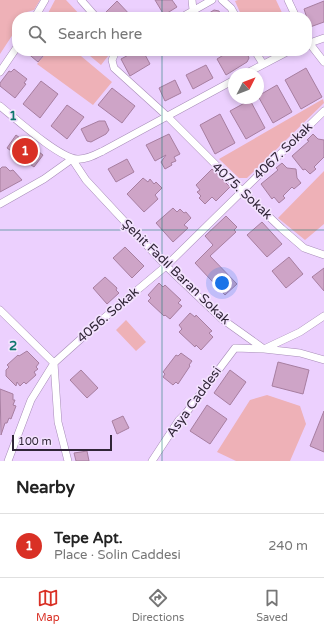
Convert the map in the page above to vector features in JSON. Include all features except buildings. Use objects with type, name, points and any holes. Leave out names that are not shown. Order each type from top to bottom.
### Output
[{"type":"street","points":[[38,12],[45,0]]},
{"type":"street","points":[[81,0],[92,12]]},
{"type":"street","points":[[192,0],[193,10]]},
{"type":"street","points":[[190,12],[212,0]]},
{"type":"street","points":[[222,0],[233,12]]},
{"type":"street","points":[[288,0],[294,12]]},
{"type":"street","points":[[312,42],[324,38]]},
{"type":"street","points":[[312,48],[324,62]]},
{"type":"street","points":[[0,72],[12,54]]},
{"type":"street","name":"4075. Sokak","points":[[114,56],[112,60],[114,68],[168,117],[242,192],[304,248],[324,254]]},
{"type":"street","points":[[258,56],[262,64]]},
{"type":"street","points":[[255,68],[279,56]]},
{"type":"street","points":[[0,106],[58,151],[72,159],[86,159],[168,117],[228,83]]},
{"type":"street","name":"4067. Sokak","points":[[242,192],[324,111]]},
{"type":"street","points":[[0,204],[44,179],[72,159]]},
{"type":"street","name":"Şehit Fadıl Baran Sokak","points":[[72,159],[86,180],[166,266],[222,319],[264,349],[300,353],[324,360]]},
{"type":"street","name":"4056. Sokak","points":[[8,461],[31,400],[54,363],[104,318],[166,266],[242,192]]},
{"type":"street","points":[[0,310],[54,363],[58,422],[68,461]]},
{"type":"street","points":[[264,349],[300,332],[324,316]]},
{"type":"street","name":"Asya Caddesi","points":[[152,461],[178,420],[186,413],[231,352],[239,347],[264,349]]},
{"type":"shaded area","points":[[0,0],[40,0],[34,10],[27,12],[12,12],[12,36],[0,54]]},
{"type":"shaded area","points":[[55,0],[66,0],[77,12],[49,12]]},
{"type":"shaded area","points":[[276,0],[282,12],[240,12],[235,1]]},
{"type":"shaded area","points":[[44,56],[81,56],[112,82],[93,105],[37,64]]},
{"type":"shaded area","points":[[90,56],[108,56],[101,65]]},
{"type":"shaded area","points":[[323,99],[324,103],[247,178],[239,178],[219,159]]},
{"type":"shaded area","points":[[324,171],[324,224],[305,240],[278,218]]},
{"type":"shaded area","points":[[126,320],[146,342],[136,351],[116,330]]},
{"type":"shaded area","points":[[267,395],[300,406],[306,424],[290,461],[236,461],[217,452],[250,400]]},
{"type":"place","name":"Tepe Apt.","points":[[25,151]]}]
